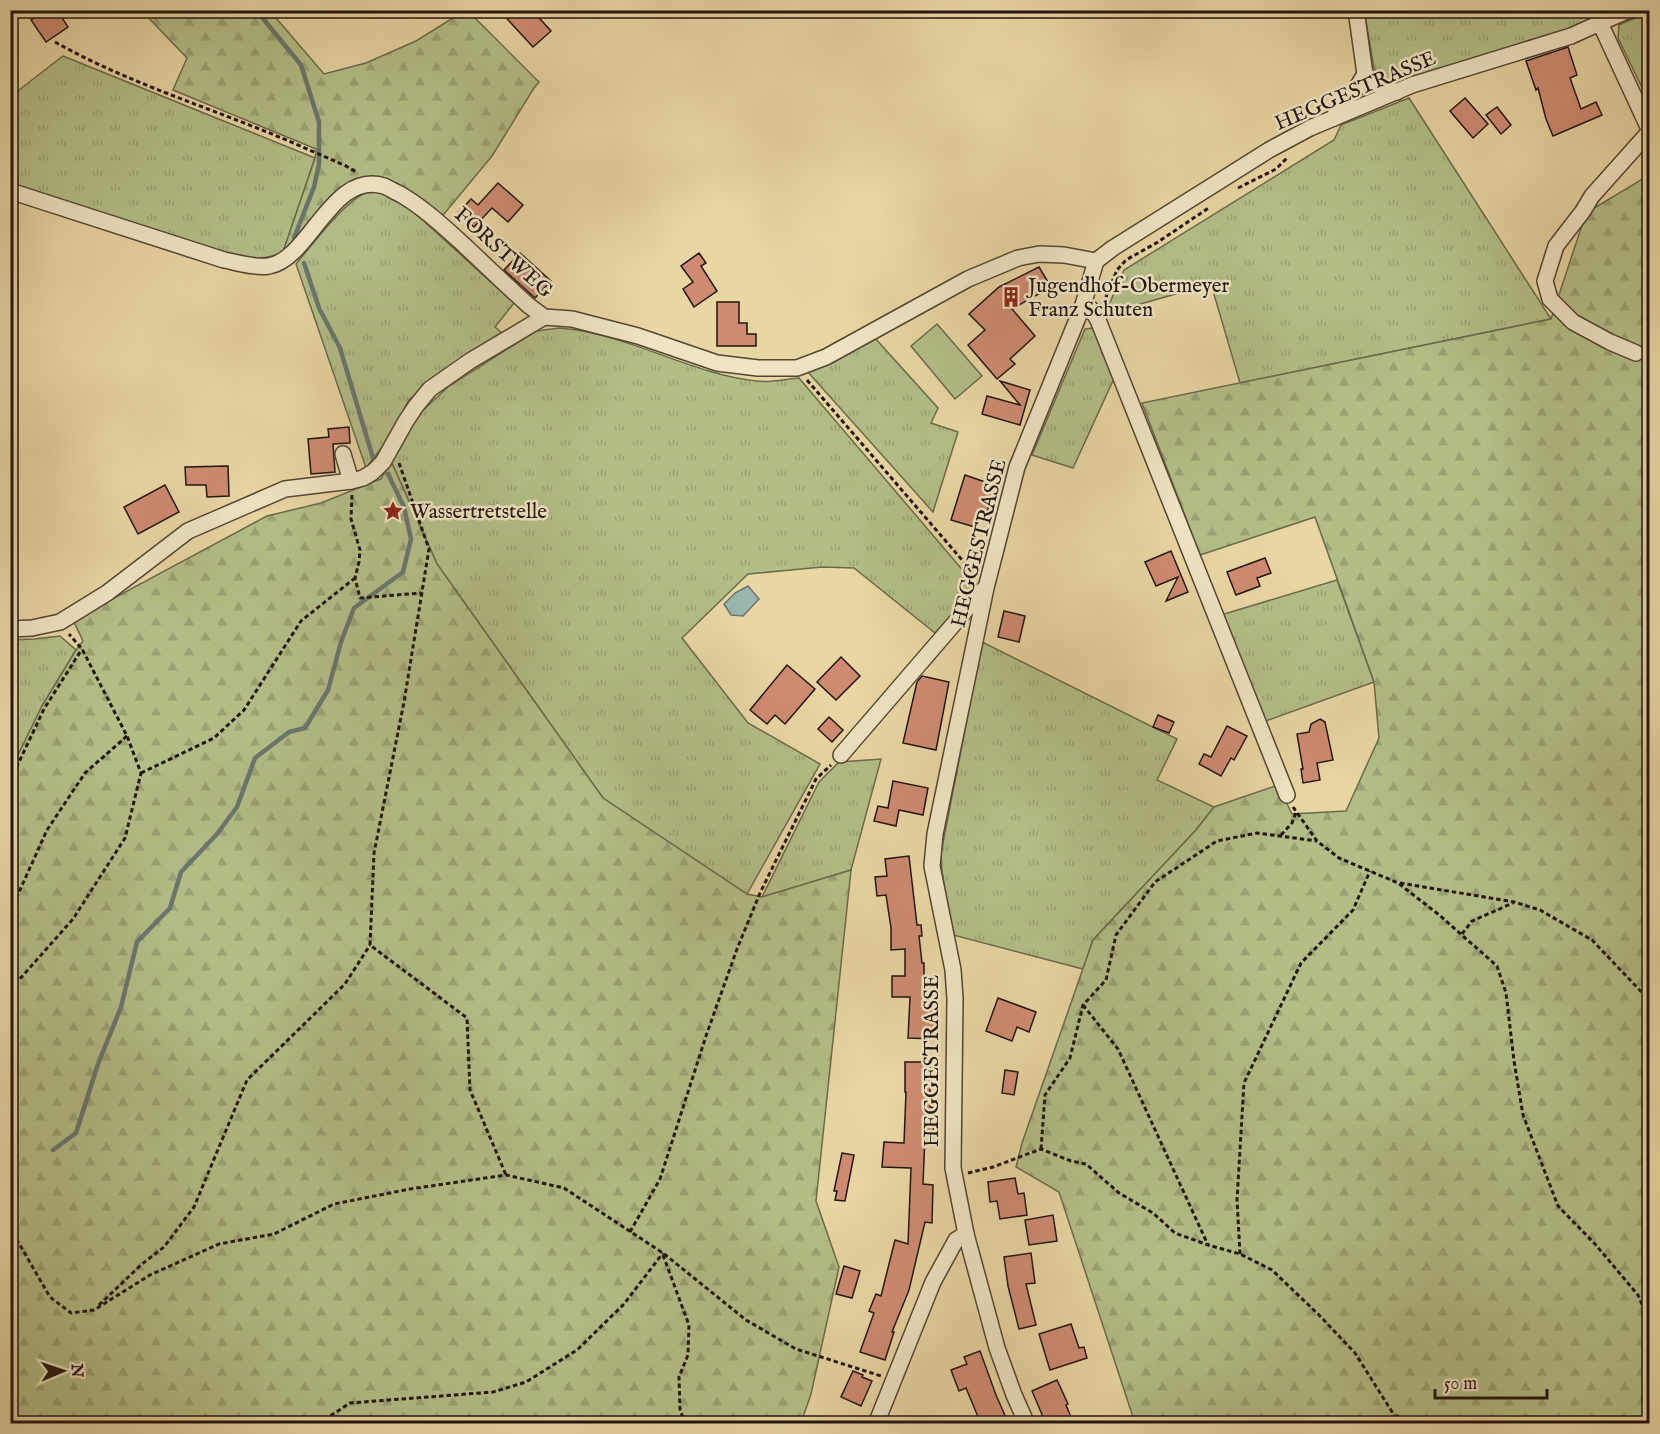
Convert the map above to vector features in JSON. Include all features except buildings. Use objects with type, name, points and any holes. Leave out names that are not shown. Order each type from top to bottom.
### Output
[{"type":"street","points":[[1334,118],[1338,108],[1365,75],[1356,10]]},
{"type":"street","name":"HEGGESTRASSE","points":[[1027,1424],[997,1348],[966,1234],[953,1168],[955,999],[953,970],[932,866],[934,834],[986,588],[1017,467],[1083,305],[1096,261],[1269,150],[1310,128],[1412,85],[1571,36],[1629,10]]},
{"type":"street","points":[[1600,23],[1650,131],[1592,195],[1583,211],[1556,246],[1545,281],[1550,299],[1573,322],[1636,353]]},
{"type":"street","points":[[1365,75],[1378,85],[1397,92]]},
{"type":"street","points":[[10,190],[224,260],[253,266],[270,266],[283,260],[295,249],[330,207],[344,195],[363,185],[374,184]]},
{"type":"street","name":"FORSTWEG","points":[[374,184],[385,186],[428,212],[528,305],[544,317],[572,319],[638,336],[717,363],[758,368],[797,368],[826,357],[968,279],[1018,258],[1039,254],[1064,255],[1096,261]]},
{"type":"street","points":[[1083,305],[1091,309],[1098,320],[1287,795]]},
{"type":"street","points":[[10,629],[32,628],[60,622],[107,593],[188,531],[285,489],[351,481],[373,472],[382,462],[416,406],[430,389],[470,361],[544,317]]},
{"type":"street","points":[[343,454],[351,481]]},
{"type":"street","points":[[841,755],[986,588]]},
{"type":"street","points":[[881,1420],[933,1282],[956,1240],[966,1234]]},
{"type":"path","points":[[55,42],[85,59],[346,166],[374,184]]},
{"type":"path","points":[[1231,192],[1276,170],[1293,151]]},
{"type":"path","points":[[1098,320],[1107,291],[1117,270],[1126,260],[1158,242],[1213,204]]},
{"type":"path","points":[[797,368],[986,588]]},
{"type":"path","points":[[94,1310],[142,1264],[164,1247],[194,1207],[247,1080],[345,984],[370,945],[374,853],[404,702],[429,549],[392,446]]},
{"type":"path","points":[[351,481],[351,519],[360,550],[355,578],[360,598],[421,593]]},
{"type":"path","points":[[141,772],[214,738],[244,710],[301,621],[355,578]]},
{"type":"path","points":[[10,990],[73,919],[125,838],[141,772],[127,736],[82,649],[60,622]]},
{"type":"path","points":[[10,781],[45,709],[82,649]]},
{"type":"path","points":[[10,912],[47,830],[85,772],[127,736]]},
{"type":"path","points":[[630,1232],[660,1179],[707,1033],[760,893],[816,779],[841,755]]},
{"type":"path","points":[[1287,795],[1317,841],[1339,858],[1398,883],[1514,902],[1540,910],[1592,940],[1650,1000]]},
{"type":"path","points":[[1280,836],[1292,824],[1296,812]]},
{"type":"path","points":[[1041,1149],[1045,1095],[1070,1058],[1083,1005],[1106,980],[1116,935],[1155,882],[1217,841],[1257,833],[1317,841]]},
{"type":"path","points":[[1240,1254],[1237,1200],[1244,1083],[1301,963],[1353,910],[1370,871]]},
{"type":"path","points":[[1398,883],[1462,934],[1497,966],[1506,993],[1523,1115],[1558,1206],[1595,1244],[1638,1295],[1650,1324]]},
{"type":"path","points":[[1462,934],[1472,921],[1514,902]]},
{"type":"path","points":[[370,945],[467,1018],[470,1090],[506,1175]]},
{"type":"path","points":[[1083,1005],[1118,1050],[1208,1245]]},
{"type":"path","points":[[955,1177],[993,1167],[1041,1149],[1071,1161],[1086,1164],[1119,1193],[1153,1214],[1175,1233],[1240,1254],[1272,1270],[1355,1353],[1398,1424]]},
{"type":"path","points":[[10,1235],[17,1240],[50,1297],[71,1313],[94,1310],[150,1275],[219,1244],[274,1234],[334,1204],[410,1189],[506,1175],[564,1188],[663,1253],[746,1320],[796,1349],[894,1381]]},
{"type":"path","points":[[318,1424],[350,1403],[494,1392],[526,1382],[577,1350],[624,1304],[663,1253]]},
{"type":"path","points":[[663,1253],[689,1325],[688,1355],[679,1377],[680,1409],[685,1424]]},
{"type":"path","points":[[1394,1415],[1412,1424]]},
{"type":"green space","points":[[1609,10],[1610,13],[1569,30],[1394,82],[1382,77],[1374,68],[1364,11]]},
{"type":"green space","points":[[142,11],[270,11],[324,74],[366,63],[416,41],[464,11],[468,11],[539,82],[492,156],[439,220],[375,179],[283,252],[316,149],[173,90],[187,58]]},
{"type":"green space","points":[[1649,12],[1649,102],[1618,38],[1619,25]]},
{"type":"green space","points":[[63,56],[315,158],[283,252],[260,258],[237,257],[11,183],[11,96]]},
{"type":"green space","points":[[1409,98],[1551,319],[1240,383],[1211,284],[1105,314],[1124,270],[1334,140],[1341,125]]},
{"type":"green space","points":[[1649,175],[1649,1423],[1135,1423],[1059,1192],[1016,1167],[1022,1143],[1093,940],[1196,830],[1214,807],[1278,785],[1292,814],[1346,811],[1379,738],[1374,682],[1315,517],[1200,555],[1142,403],[1551,319],[1586,213]]},
{"type":"green space","points":[[369,191],[381,192],[406,205],[514,303],[495,327],[502,333],[441,372],[409,400],[386,442],[366,468],[296,264],[340,213],[359,196]]},
{"type":"green space","points":[[937,324],[982,376],[955,399],[911,346]]},
{"type":"green space","points":[[559,328],[609,337],[732,377],[762,381],[799,378],[977,587],[935,633],[854,568],[822,567],[748,574],[682,638],[748,723],[820,764],[747,894],[603,798],[437,564],[391,461],[420,413],[449,386],[536,331]]},
{"type":"green space","points":[[1093,328],[1098,332],[1116,374],[1073,468],[1032,455],[1085,329]]},
{"type":"green space","points":[[874,337],[938,408],[931,423],[958,432],[933,512],[807,371]]},
{"type":"green space","points":[[391,461],[437,564],[603,798],[747,894],[762,897],[851,870],[816,1201],[839,1267],[811,1394],[801,1423],[11,1423],[10,771],[42,706],[83,641],[73,620],[267,516],[321,503],[381,479]]},
{"type":"green space","points":[[1337,580],[1374,682],[1263,722],[1221,615]]},
{"type":"green space","points":[[60,636],[76,650],[42,706],[11,771],[11,640]]},
{"type":"green space","points":[[982,642],[1177,739],[1157,780],[1214,807],[1196,830],[1093,940],[1083,969],[953,935],[941,853]]},
{"type":"green space","points":[[881,759],[851,870],[762,897],[819,782],[839,762]]},
{"type":"water","points":[[748,586],[759,599],[743,616],[731,615],[724,604],[735,593]]},
{"type":"waterway","points":[[256,10],[301,65],[319,122],[319,164],[314,187],[294,238]]},
{"type":"waterway","points":[[304,263],[319,308],[340,348],[373,458]]},
{"type":"waterway","points":[[53,1150],[76,1133],[98,1064],[121,1007],[137,942],[170,908],[181,872],[217,834],[237,807],[255,758],[289,732],[305,728],[328,690],[341,642],[354,608],[403,572],[411,539],[404,507],[388,474]]},
{"type":"place","name":"Jugendhof-Obermeyer Franz Schuten","points":[[1011,297]]},
{"type":"place","name":"Wassertretstelle","points":[[393,511]]}]
